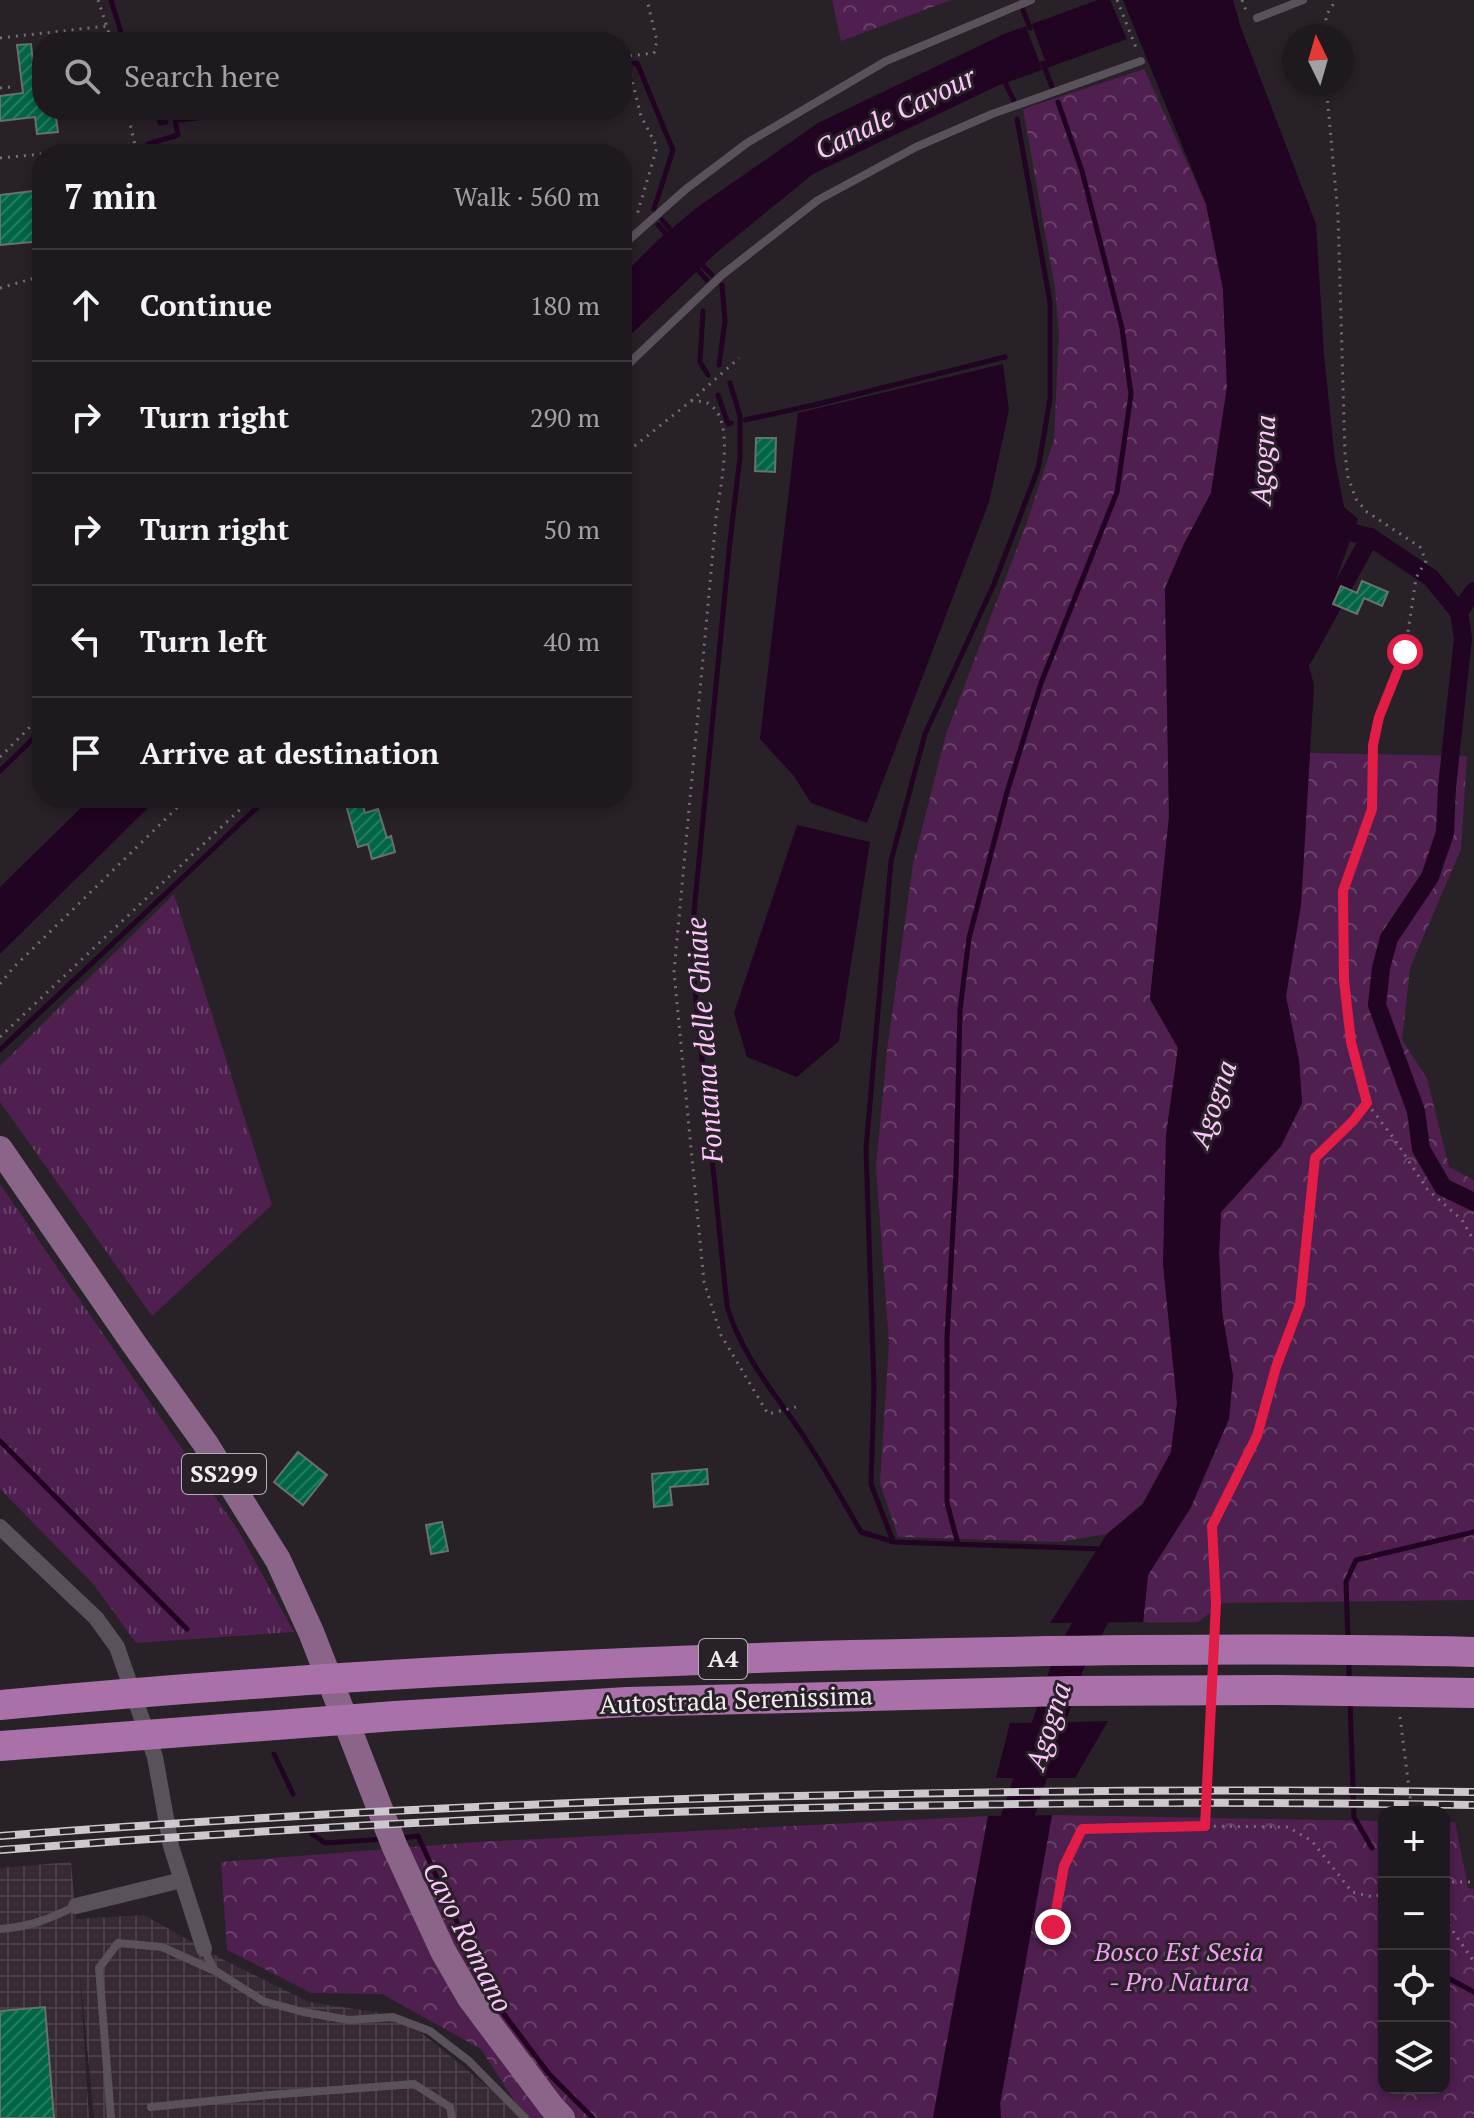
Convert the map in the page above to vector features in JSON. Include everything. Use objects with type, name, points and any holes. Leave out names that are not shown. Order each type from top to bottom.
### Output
[{"type":"highway","name":"Autostrada Serenissima","points":[[0,1705],[449,1671],[698,1659],[1102,1650],[1460,1652]]},
{"type":"highway","name":"Autostrada Serenissima","points":[[0,1746],[627,1702],[1069,1691],[1460,1693]]},
{"type":"main road","name":"SS299","points":[[0,1149],[205,1443],[278,1560],[311,1632],[392,1838],[443,1951],[470,1998],[562,2118]]},
{"type":"street","points":[[0,1527],[96,1618],[117,1647],[155,1757],[171,1846],[204,1949]]},
{"type":"street","points":[[76,1906],[182,1880]]},
{"type":"lane","points":[[632,237],[686,189],[747,143],[886,61],[1031,0]]},
{"type":"lane","points":[[1257,18],[1303,0]]},
{"type":"lane","points":[[632,360],[722,275],[818,200],[916,147],[992,114],[1141,61]]},
{"type":"lane","points":[[0,1929],[45,1921],[76,1906]]},
{"type":"lane","points":[[111,2118],[99,1968],[118,1943],[162,1947],[214,1970],[263,2001],[349,2020],[393,2017],[430,2031],[469,2061],[525,2118]]},
{"type":"lane","points":[[204,1949],[214,1970]]},
{"type":"lane","points":[[151,2107],[414,2084],[450,2107],[452,2118]]},
{"type":"path","points":[[98,0],[109,32]]},
{"type":"path","points":[[632,56],[654,53],[657,41],[647,0]]},
{"type":"path","points":[[1117,0],[1141,61]]},
{"type":"path","points":[[1325,24],[1327,14],[1336,0]]},
{"type":"path","points":[[54,32],[107,26]]},
{"type":"path","points":[[0,38],[32,34]]},
{"type":"path","points":[[632,80],[641,116],[657,147],[632,234]]},
{"type":"path","points":[[0,88],[10,87]]},
{"type":"path","points":[[1327,96],[1338,215],[1348,477],[1356,499],[1367,512],[1420,547],[1426,561],[1416,578],[1405,652],[1379,717],[1373,745],[1372,809],[1343,891],[1344,980],[1351,1042],[1367,1103],[1427,1189],[1462,1220],[1474,1241]]},
{"type":"path","points":[[129,120],[135,144]]},
{"type":"path","points":[[0,158],[32,155]]},
{"type":"path","points":[[0,288],[32,279]]},
{"type":"path","points":[[632,448],[739,358]]},
{"type":"path","points":[[691,401],[708,403],[719,415],[723,425],[724,453],[674,972],[704,1282],[721,1335],[768,1414],[794,1407]]},
{"type":"path","points":[[0,757],[32,725]]},
{"type":"path","points":[[0,984],[177,808]]},
{"type":"path","points":[[0,1037],[241,808]]},
{"type":"path","points":[[1214,1635],[1216,1603],[1212,1526],[1257,1436],[1276,1367],[1300,1304],[1315,1158],[1367,1103]]},
{"type":"path","points":[[1205,1826],[1210,1715]]},
{"type":"path","points":[[1400,1717],[1411,1806]]},
{"type":"path","points":[[1053,1927],[1064,1866],[1082,1829],[1288,1827],[1312,1841],[1352,1892],[1378,1896]]},
{"type":"path","points":[[1450,1882],[1474,1882]]},
{"type":"path","points":[[1450,1927],[1474,1962]]},
{"type":"shaded area","points":[[71,1862],[76,1919],[144,1915],[224,1960],[309,2002],[401,2016],[526,2118],[94,2118],[80,1975],[89,2118],[0,2118],[0,1868]]},
{"type":"green space","points":[[832,0],[951,0],[841,41]]},
{"type":"green space","points":[[1144,69],[1206,204],[1223,289],[1227,387],[1211,493],[1165,588],[1169,817],[1150,998],[1178,1048],[1163,1264],[1177,1403],[1171,1452],[1142,1504],[1107,1534],[1059,1542],[898,1537],[880,1483],[889,1343],[876,1167],[887,1050],[913,864],[946,734],[1027,522],[1054,440],[1059,332],[1055,288],[1023,109]]},
{"type":"green space","points":[[1310,753],[1467,756],[1461,849],[1410,968],[1402,1040],[1427,1078],[1449,1167],[1474,1180],[1474,1600],[1223,1603],[1198,1622],[1143,1623],[1148,1575],[1191,1507],[1233,1376],[1222,1312],[1219,1254],[1221,1212],[1281,1146],[1302,1103],[1299,1061],[1286,996],[1301,904]]},
{"type":"green space","points":[[174,894],[272,1205],[152,1316],[0,1102],[0,1066]]},
{"type":"green space","points":[[0,1184],[238,1530],[294,1632],[136,1643],[94,1585],[0,1489]]},
{"type":"green space","name":"Bosco Est Sesia - Pro Natura","points":[[1052,1815],[1378,1821],[1378,2094],[1450,2094],[1450,1822],[1455,1822],[1468,1888],[1474,1889],[1474,2118],[1001,2118],[1000,2104]]},
{"type":"green space","points":[[988,1816],[933,2118],[525,2118],[481,2049],[382,1994],[311,1993],[227,1950],[221,1862],[476,1842]]},
{"type":"water","name":"Canale Cavour","points":[[1098,0],[1110,0],[1127,39],[997,86],[813,174],[716,253],[632,333],[632,266],[695,209],[818,123],[1004,34]]},
{"type":"water","points":[[1123,0],[1233,0],[1316,224],[1324,355],[1335,460],[1344,507],[1358,519],[1307,659],[1314,685],[1301,904],[1286,996],[1299,1061],[1302,1103],[1281,1146],[1221,1212],[1219,1254],[1222,1312],[1233,1376],[1229,1419],[1191,1507],[1148,1575],[1143,1623],[1050,1623],[1107,1534],[1143,1504],[1171,1452],[1177,1403],[1163,1264],[1166,1135],[1178,1048],[1150,999],[1169,817],[1165,588],[1211,493],[1227,387],[1223,289],[1206,204]]},
{"type":"water","points":[[1003,364],[1009,410],[989,502],[867,823],[811,803],[794,776],[760,739],[798,413]]},
{"type":"water","points":[[81,808],[148,808],[0,954],[0,887]]},
{"type":"water","points":[[797,825],[870,842],[839,1041],[797,1077],[747,1057],[734,1013]]},
{"type":"water","points":[[1108,1721],[1075,1778],[996,1778],[1010,1723]]},
{"type":"water","points":[[1052,1815],[1000,2104],[1001,2118],[933,2118],[988,1816]]},
{"type":"pier","points":[[1030,20],[1049,71],[1044,74],[1024,22]]},
{"type":"pier","points":[[1147,1622],[1143,1627],[1050,1627],[1046,1623]]},
{"type":"pier","points":[[1108,1717],[1112,1721],[1006,1723],[1010,1719]]},
{"type":"pier","points":[[992,1778],[1080,1778],[1075,1782],[996,1782]]},
{"type":"pier","points":[[1052,1811],[1056,1815],[984,1816],[987,1812]]},
{"type":"building","points":[[31,44],[32,117],[0,121],[0,96],[23,93],[17,45]]},
{"type":"building","points":[[35,120],[56,120],[58,132],[37,134]]},
{"type":"building","points":[[32,191],[32,242],[0,245],[0,195]]},
{"type":"building","points":[[756,438],[776,438],[775,472],[755,471]]},
{"type":"building","points":[[1362,581],[1388,592],[1382,606],[1364,598],[1357,614],[1333,604],[1341,586],[1357,593]]},
{"type":"building","points":[[347,808],[364,808],[365,813],[378,809],[395,852],[372,859],[368,844],[358,847]]},
{"type":"building","points":[[298,1452],[327,1475],[303,1505],[274,1482]]},
{"type":"building","points":[[707,1469],[708,1484],[670,1487],[672,1505],[654,1507],[652,1474]]},
{"type":"building","points":[[442,1522],[448,1551],[431,1554],[426,1525]]},
{"type":"building","points":[[45,2007],[54,2118],[0,2118],[0,2011]]},
{"type":"waterway","points":[[111,0],[121,32]]},
{"type":"waterway","points":[[1023,10],[1030,28]]},
{"type":"waterway","name":"Fontana delle Ghiaie","points":[[632,64],[637,63],[673,150],[654,209]]},
{"type":"waterway","points":[[1043,63],[1052,87]]},
{"type":"waterway","points":[[1003,78],[1014,101]]},
{"type":"waterway","points":[[958,1544],[947,1503],[947,1338],[956,1173],[960,1010],[969,938],[1007,792],[1041,683],[1117,492],[1131,394],[1122,328],[1082,171],[1058,102]]},
{"type":"waterway","points":[[893,1541],[871,1484],[874,1388],[866,1149],[891,861],[925,734],[994,584],[1038,469],[1050,399],[1050,302],[1017,119]]},
{"type":"waterway","name":"Fontana delle Ghiaie","points":[[159,120],[160,123],[166,122]]},
{"type":"waterway","points":[[148,144],[178,135],[175,120]]},
{"type":"waterway","name":"Fontana delle Ghiaie","points":[[662,220],[669,228]]},
{"type":"waterway","points":[[658,225],[671,239]]},
{"type":"waterway","name":"Fontana delle Ghiaie","points":[[704,267],[712,275]]},
{"type":"waterway","points":[[696,268],[707,280]]},
{"type":"waterway","name":"Fontana delle Ghiaie","points":[[719,365],[725,321],[722,285]]},
{"type":"waterway","points":[[703,311],[700,362],[708,375]]},
{"type":"waterway","points":[[745,420],[1005,357]]},
{"type":"waterway","name":"Fontana delle Ghiaie","points":[[730,383],[740,416],[740,457],[694,912],[694,980],[727,1306],[751,1359],[813,1451],[861,1532],[894,1542],[1102,1549]]},
{"type":"waterway","points":[[718,395],[728,424],[731,423]]},
{"type":"waterway","points":[[1329,527],[1370,537],[1431,578],[1459,612],[1463,638],[1445,833],[1430,877],[1389,938],[1381,968],[1377,1005],[1416,1111],[1421,1149],[1443,1187],[1474,1202]]},
{"type":"waterway","points":[[1304,657],[1370,537]]},
{"type":"waterway","points":[[1459,612],[1474,591]]},
{"type":"waterway","points":[[0,771],[32,740]]},
{"type":"waterway","points":[[0,1050],[256,808]]},
{"type":"waterway","name":"Cavo Romano","points":[[0,1441],[187,1629]]},
{"type":"waterway","points":[[1348,1640],[1346,1582],[1356,1560],[1474,1532]]},
{"type":"waterway","name":"Agogna","points":[[1009,1856],[1013,1830],[1069,1662],[1110,1586]]},
{"type":"waterway","points":[[1349,1658],[1349,1680]]},
{"type":"waterway","points":[[1350,1702],[1354,1817],[1372,1848]]},
{"type":"waterway","name":"Cavo Romano","points":[[274,1754],[293,1794]]},
{"type":"waterway","name":"Cavo Romano","points":[[312,1834],[325,1843],[384,1839]]},
{"type":"waterway","name":"Cavo Romano","points":[[402,1838],[418,1836],[491,1997],[549,2074],[593,2118]]},
{"type":"waterway","points":[[1450,1979],[1474,1992]]},
{"type":"railway","points":[[0,1836],[368,1812],[736,1798],[1105,1791],[1474,1792]]},
{"type":"railway","points":[[0,1850],[368,1825],[736,1810],[1105,1803],[1474,1805]]},
{"type":"route","points":[[1053,1927],[1064,1866],[1082,1829],[1205,1826],[1216,1603],[1212,1526],[1257,1436],[1276,1367],[1300,1304],[1315,1158],[1367,1103],[1351,1042],[1344,980],[1343,891],[1372,809],[1373,745],[1379,717],[1405,652]]}]
